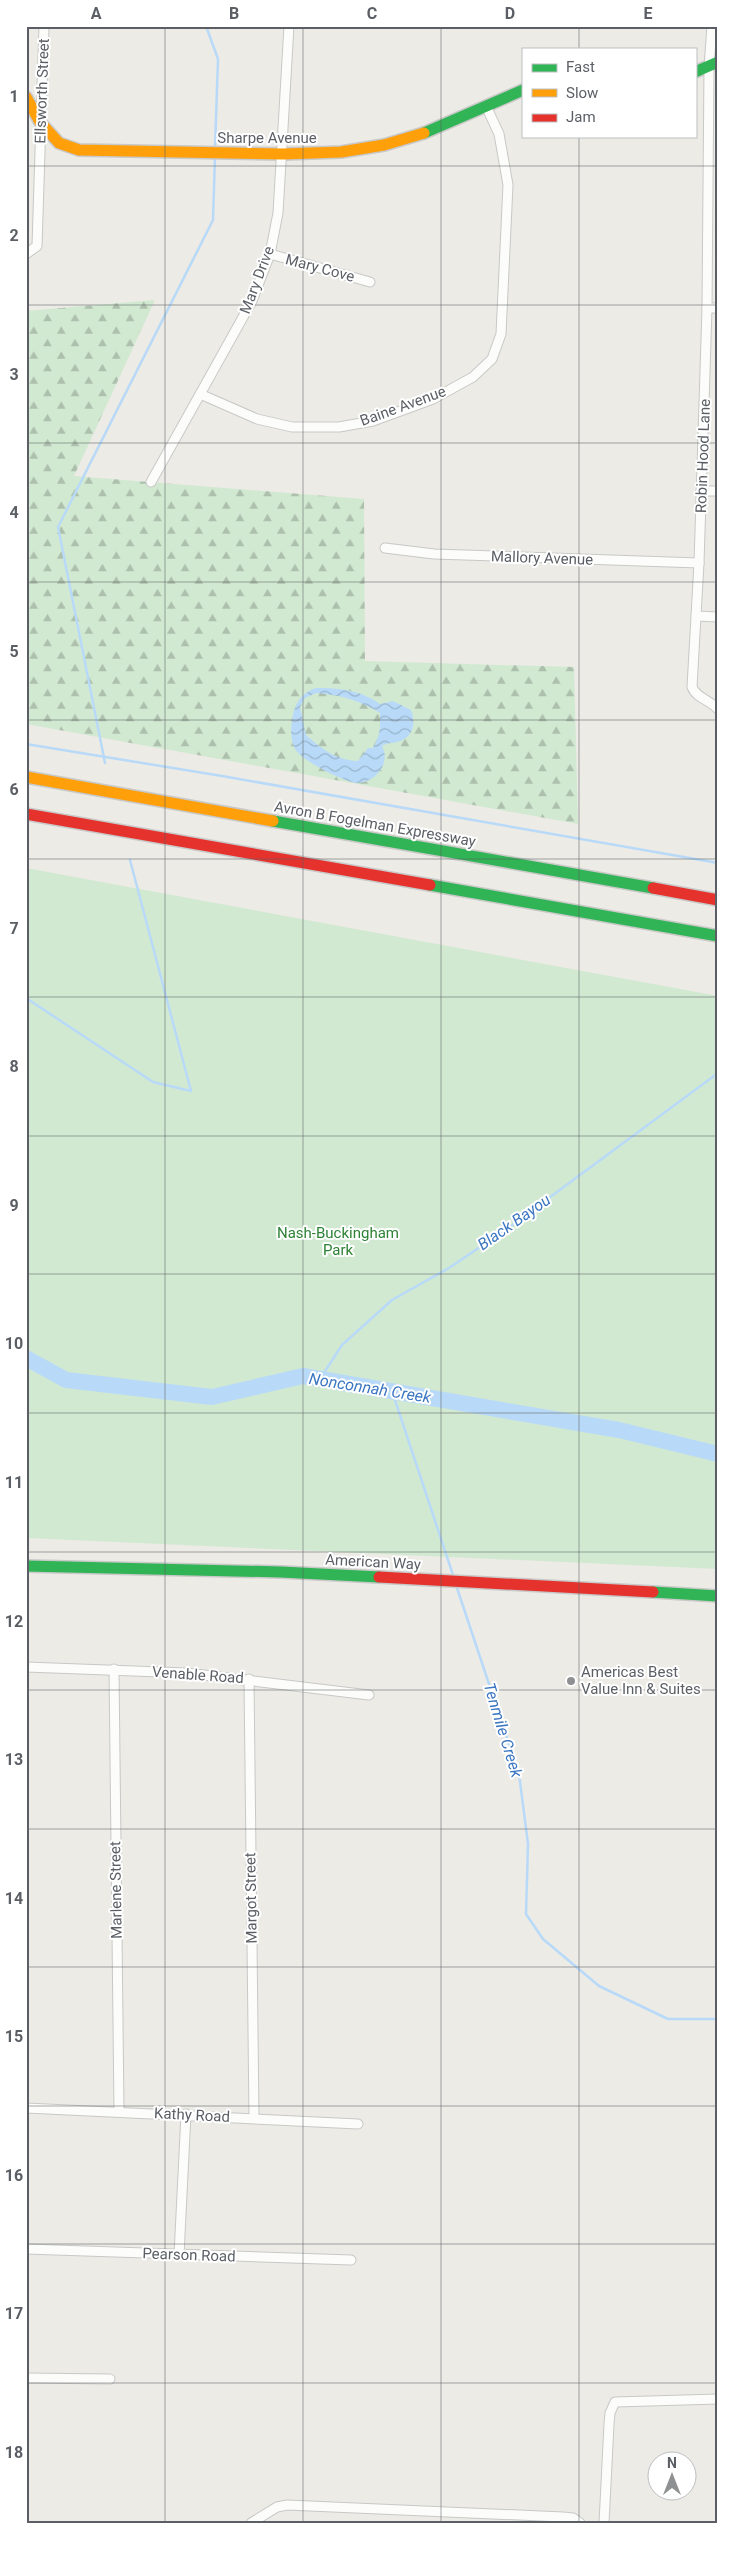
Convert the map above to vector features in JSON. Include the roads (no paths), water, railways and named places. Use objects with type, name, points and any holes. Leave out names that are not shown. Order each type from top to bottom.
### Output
[{"type":"main road","points":[[696,72],[713,64]]},
{"type":"main road","name":"Sharpe Avenue","points":[[26,97],[40,122],[59,143],[79,150],[283,154],[341,152],[384,145],[432,131],[522,90]]},
{"type":"main road","name":"Avron B Fogelman Expressway","points":[[26,777],[718,900]]},
{"type":"main road","points":[[26,814],[718,936]]},
{"type":"main road","name":"American Way","points":[[26,1566],[272,1572],[718,1596]]},
{"type":"street","name":"Ellsworth Street","points":[[26,254],[37,246],[44,26]]},
{"type":"street","name":"Mary Drive","points":[[151,482],[252,301],[270,254],[278,213],[283,154],[289,26]]},
{"type":"street","name":"Robin Hood Lane","points":[[712,26],[713,64],[707,308],[699,563],[692,687],[694,693],[712,703],[718,709]]},
{"type":"street","name":"Baine Avenue","points":[[200,394],[257,419],[292,427],[339,427],[373,421],[433,399],[473,377],[492,359],[501,334],[508,185],[500,134],[486,106]]},
{"type":"street","name":"Mary Cove","points":[[270,254],[370,282]]},
{"type":"street","points":[[707,308],[718,308]]},
{"type":"street","points":[[701,491],[718,491]]},
{"type":"street","name":"Mallory Avenue","points":[[385,548],[434,554],[699,563]]},
{"type":"street","points":[[696,616],[718,616]]},
{"type":"street","name":"Venable Road","points":[[26,1667],[187,1672],[369,1694]]},
{"type":"street","name":"Marlene Street","points":[[114,1669],[119,2111]]},
{"type":"street","name":"Margot Street","points":[[249,1679],[254,2118]]},
{"type":"street","name":"Kathy Road","points":[[26,2108],[186,2114],[358,2124]]},
{"type":"street","points":[[179,2255],[186,2114]]},
{"type":"street","name":"Pearson Road","points":[[26,2249],[351,2260]]},
{"type":"street","points":[[26,2378],[110,2379]]},
{"type":"street","points":[[604,2523],[610,2413],[616,2402],[718,2399]]},
{"type":"street","points":[[251,2523],[277,2507],[287,2505],[568,2518],[580,2523]]},
{"type":"water","points":[[316,688],[342,689],[365,696],[380,704],[393,701],[411,710],[413,725],[410,734],[403,740],[382,746],[385,758],[381,770],[371,779],[358,783],[344,779],[306,759],[299,754],[293,745],[291,726],[295,708],[300,699]],"holes":[[[316,693],[357,701],[380,713],[380,731],[376,743],[373,748],[368,748],[358,761],[336,756],[306,735],[300,707],[305,698]]]},
{"type":"waterway","points":[[206,26],[218,59],[215,148]]},
{"type":"waterway","points":[[105,763],[58,527],[213,220],[215,156]]},
{"type":"waterway","points":[[26,744],[222,776],[718,863]]},
{"type":"waterway","points":[[26,998],[153,1082],[191,1091],[130,860]]},
{"type":"waterway","name":"Black Bayou","points":[[320,1379],[342,1345],[392,1300],[449,1268],[511,1226],[718,1073]]},
{"type":"waterway","name":"Nonconnah Creek","points":[[26,1358],[66,1380],[212,1397],[303,1376],[619,1430],[718,1454]]},
{"type":"waterway","name":"Tenmile Creek","points":[[392,1391],[454,1578]]},
{"type":"waterway","name":"Tenmile Creek","points":[[456,1585],[519,1774],[528,1844],[526,1914],[543,1939],[599,1986],[668,2019],[718,2019]]},
{"type":"place","name":"Americas Best Value Inn & Suites","points":[[571,1681]]},
{"type":"park label","name":"Nash-Buckingham Park","points":[[338,1242]]}]
